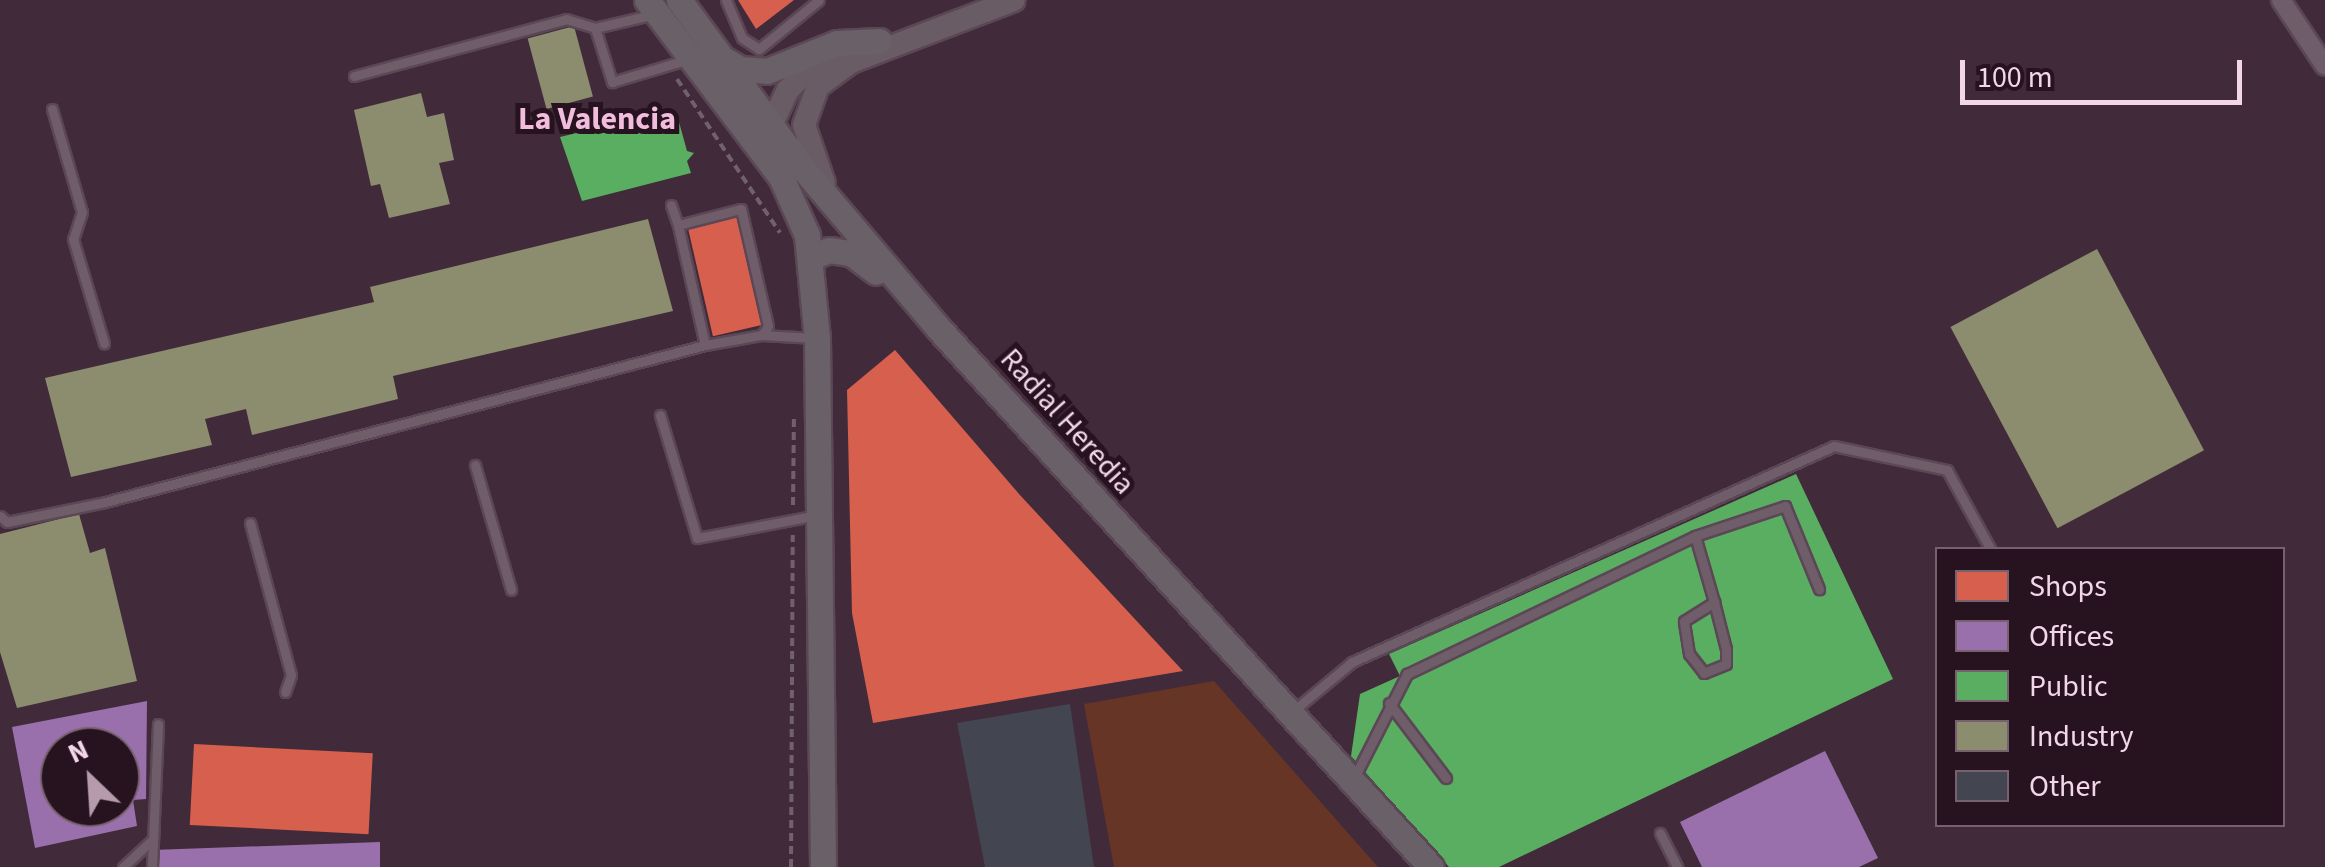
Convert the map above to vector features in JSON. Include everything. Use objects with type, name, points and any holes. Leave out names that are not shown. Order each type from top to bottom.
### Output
[{"type":"main road","points":[[781,177],[770,126],[788,90],[806,71],[976,0]]},
{"type":"main road","points":[[860,236],[812,162],[804,124],[810,98],[851,62],[1014,0]]},
{"type":"main road","name":"Radial Heredia","points":[[668,3],[699,27],[706,57],[770,126],[939,329],[1431,867]]},
{"type":"main road","name":"Radial Heredia","points":[[668,3],[781,177],[810,257],[817,338],[806,516],[824,867]]},
{"type":"main road","points":[[706,57],[740,69],[767,71],[838,44],[879,41]]},
{"type":"main road","points":[[810,257],[829,250],[860,258],[939,329]]},
{"type":"street","points":[[2281,0],[2325,66]]},
{"type":"lane","points":[[726,0],[742,38],[759,48],[819,0]]},
{"type":"lane","points":[[354,76],[566,19],[596,28],[668,3]]},
{"type":"lane","points":[[596,28],[610,81],[706,57]]},
{"type":"lane","points":[[52,109],[82,212],[73,238],[104,343]]},
{"type":"lane","points":[[671,205],[706,344]]},
{"type":"lane","points":[[678,225],[741,209],[768,326],[762,335]]},
{"type":"lane","points":[[0,516],[7,522],[105,502],[706,344],[762,335],[817,338]]},
{"type":"lane","points":[[660,415],[697,538],[806,516]]},
{"type":"lane","points":[[1289,716],[1314,687],[1352,662],[1834,446],[1947,470],[1988,547]]},
{"type":"lane","points":[[475,465],[511,590]]},
{"type":"lane","points":[[1352,782],[1407,674],[1695,536],[1785,506],[1819,588]]},
{"type":"lane","points":[[250,522],[291,675],[285,692]]},
{"type":"lane","points":[[1695,536],[1714,602],[1726,664],[1704,673],[1689,654],[1684,621],[1714,602]]},
{"type":"lane","points":[[1389,703],[1446,778]]},
{"type":"lane","points":[[152,867],[158,724]]},
{"type":"lane","points":[[1660,833],[1677,867]]},
{"type":"lane","points":[[124,867],[152,840]]},
{"type":"path","points":[[668,66],[787,243]]},
{"type":"path","points":[[791,867],[806,516],[794,397]]},
{"type":"shaded area","points":[[1214,681],[1378,867],[1114,867],[1084,704]]},
{"type":"building: Shops","points":[[738,0],[794,0],[756,29]]},
{"type":"building: Shops","points":[[736,214],[762,325],[713,336],[687,225]]},
{"type":"building: Shops","points":[[895,350],[1019,494],[1183,671],[873,723],[852,613],[847,390]]},
{"type":"building: Shops","points":[[194,744],[373,753],[369,834],[190,825]]},
{"type":"building: Offices","points":[[147,701],[146,799],[140,799],[140,727],[40,727],[40,827],[132,827],[35,848],[12,727]]},
{"type":"building: Offices","points":[[1825,751],[1878,858],[1859,867],[1702,867],[1680,822]]},
{"type":"building: Offices","points":[[380,842],[380,867],[150,867],[152,850]]},
{"type":"building: Public","points":[[630,120],[632,133],[679,122],[687,151],[694,153],[687,161],[691,173],[582,201],[560,137]]},
{"type":"building: Public","points":[[1796,474],[1893,679],[1499,867],[1449,867],[1351,756],[1360,694],[1400,676],[1389,654]]},
{"type":"building: Industry","points":[[574,26],[593,97],[547,109],[528,38]]},
{"type":"building: Industry","points":[[421,93],[427,117],[444,113],[454,160],[439,163],[450,204],[389,218],[380,184],[371,186],[354,110]]},
{"type":"building: Industry","points":[[648,219],[673,311],[393,376],[398,399],[252,435],[246,409],[205,419],[212,445],[71,477],[45,378],[374,302],[370,287]]},
{"type":"building: Industry","points":[[2097,249],[2204,450],[2057,528],[1950,327]]},
{"type":"building: Industry","points":[[79,514],[90,553],[105,548],[137,681],[17,708],[0,652],[0,534]]},
{"type":"building: Other","points":[[1070,704],[1094,867],[985,867],[957,723]]},
{"type":"district","name":"La Valencia","points":[[597,119]]}]
